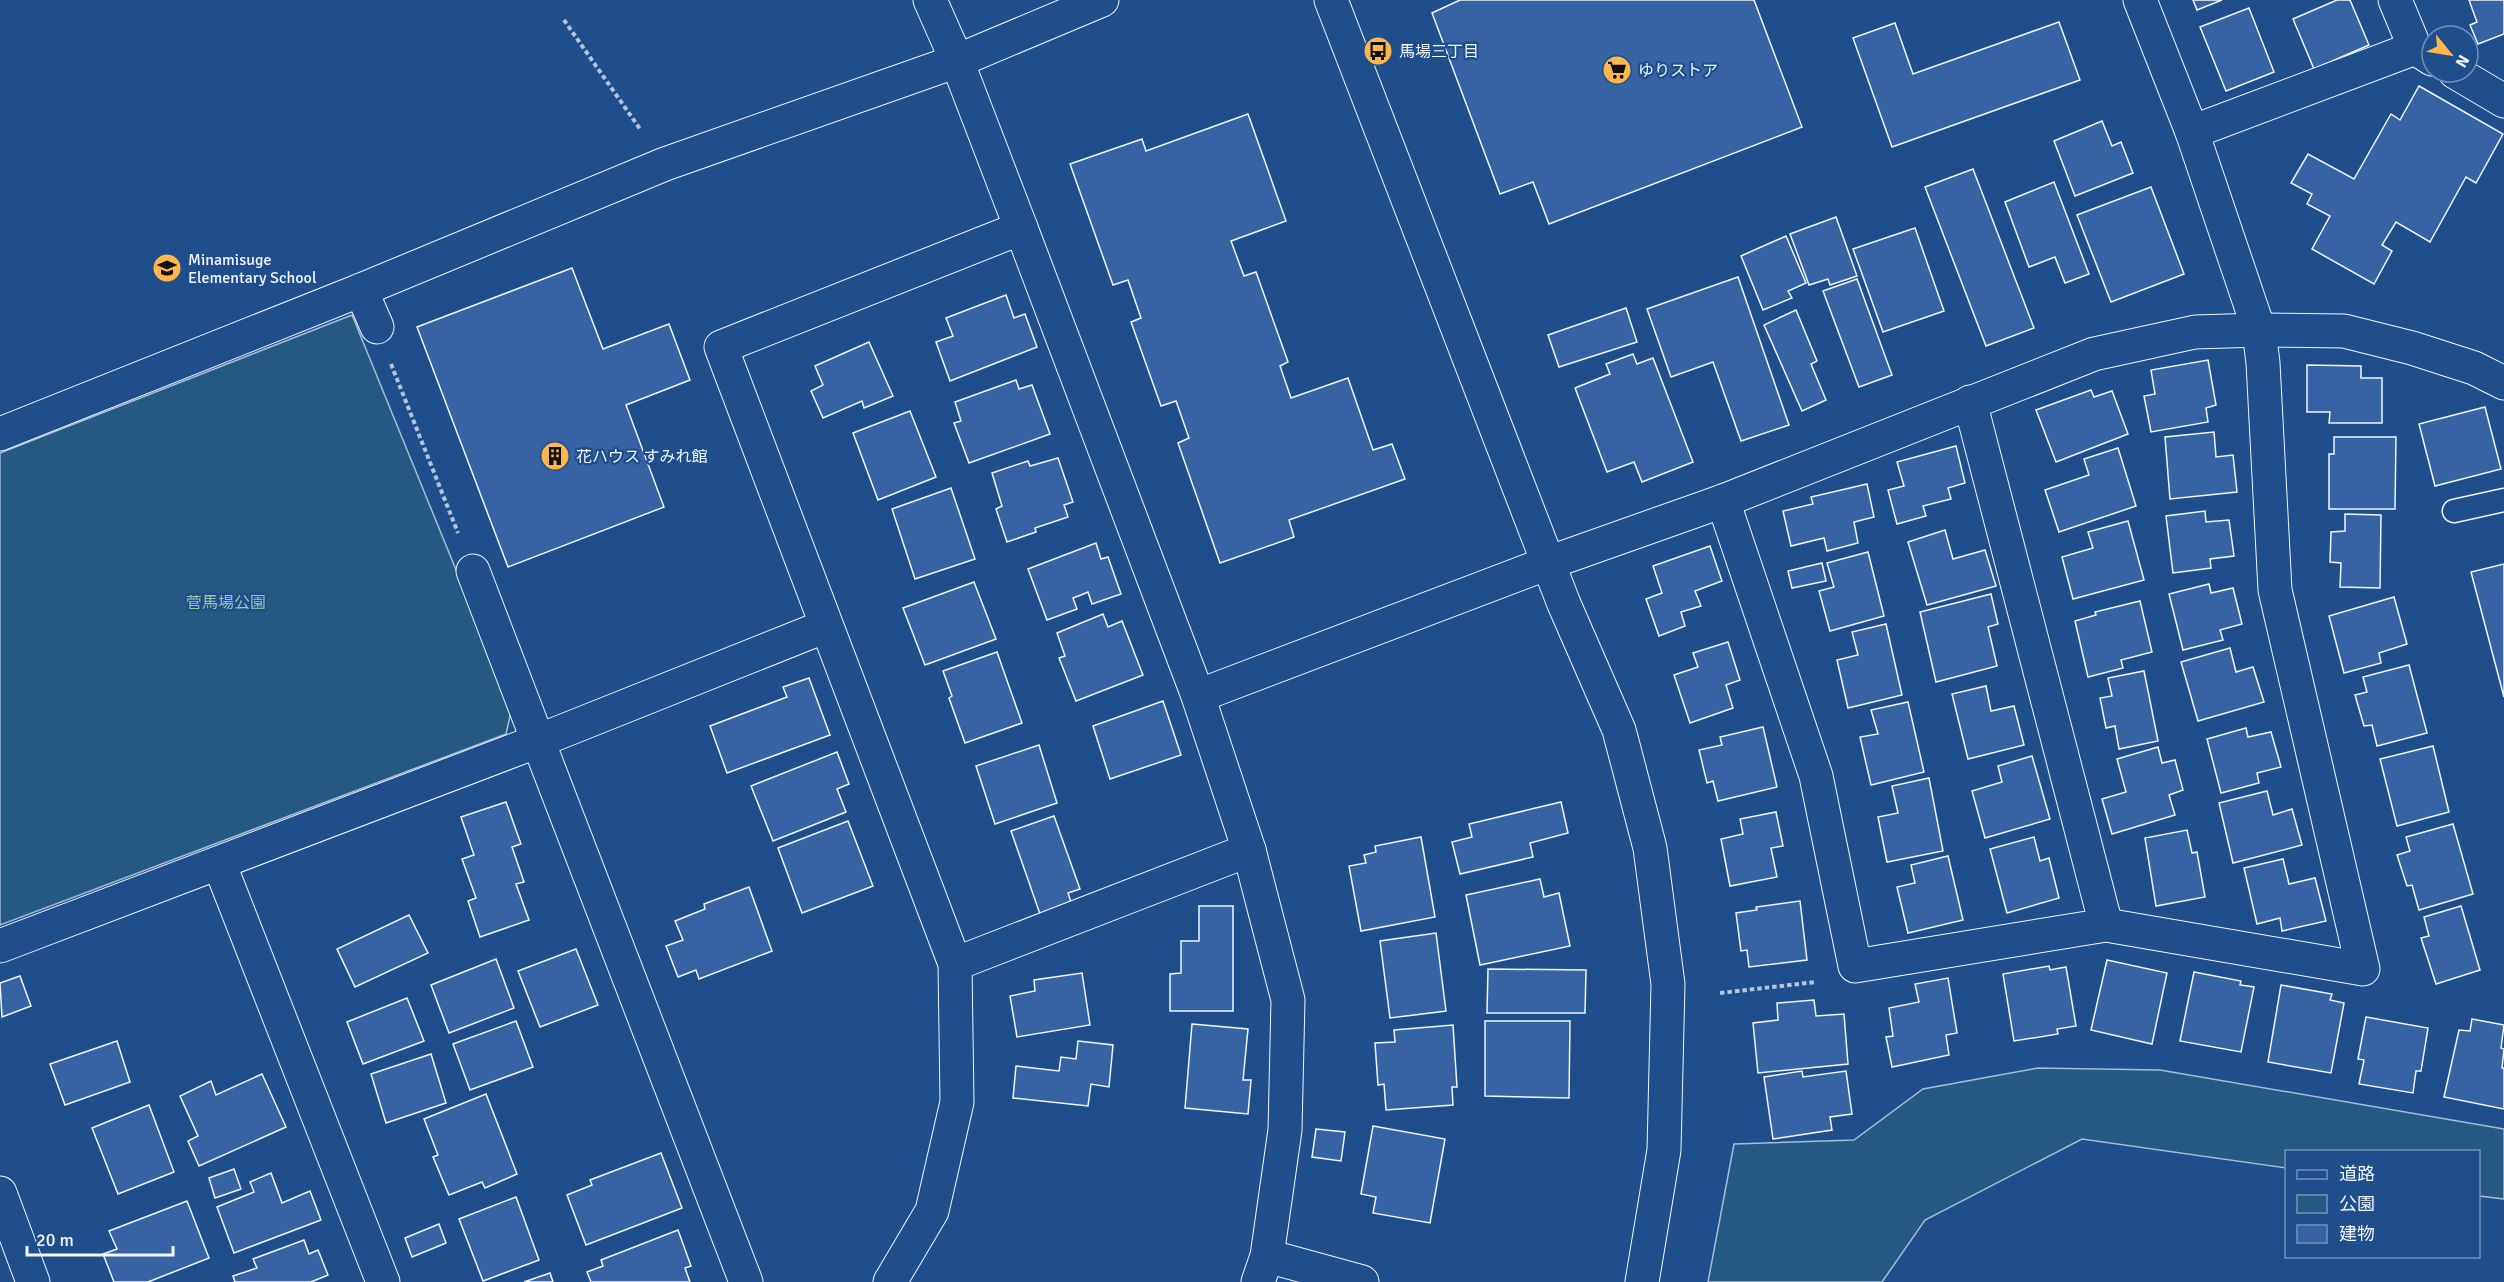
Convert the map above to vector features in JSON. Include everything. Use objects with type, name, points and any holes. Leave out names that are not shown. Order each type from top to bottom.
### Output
[{"type":"street","points":[[930,0],[957,61],[1198,696],[1249,850],[1288,1000],[1285,1130],[1262,1269],[1362,1282]]},
{"type":"street","points":[[0,434],[361,290],[665,164],[957,61],[1102,0]]},
{"type":"street","points":[[1331,0],[1548,563],[1619,730],[1650,848],[1668,984],[1664,1150],[1642,1282]]},
{"type":"street","points":[[1723,501],[1816,776],[1855,966],[2106,924],[2363,969],[2275,590],[2263,363],[2259,330],[2192,132],[2140,0]]},
{"type":"street","points":[[2395,0],[2420,47]]},
{"type":"street","points":[[2192,132],[2420,54]]},
{"type":"street","points":[[2475,84],[2504,101]]},
{"type":"street","points":[[890,1282],[932,1211],[957,1102],[955,964],[722,347],[1021,228]]},
{"type":"street","points":[[361,290],[377,327]]},
{"type":"street","points":[[1198,696],[1548,563],[1723,501],[2094,354],[2195,332],[2259,330],[2344,332],[2412,348],[2474,368],[2504,383]]},
{"type":"street","points":[[1970,402],[2106,924]]},
{"type":"street","points":[[473,571],[746,1282]]},
{"type":"street","points":[[0,946],[538,741],[826,626]]},
{"type":"street","points":[[955,964],[1249,850]]},
{"type":"street","points":[[219,863],[383,1282]]},
{"type":"street","points":[[0,1193],[33,1282]]},
{"type":"lane","points":[[2454,511],[2504,500]]},
{"type":"path","points":[[564,20],[665,164]]},
{"type":"path","points":[[377,327],[473,571]]},
{"type":"path","points":[[1720,993],[1823,981],[1855,966]]},
{"type":"green space","name":"菅馬場公園","points":[[352,315],[512,707],[506,734],[0,925],[0,453]]},
{"type":"green space","points":[[2038,1068],[2160,1070],[2504,1129],[2504,1199],[2480,1196],[2480,1150],[2285,1150],[2285,1168],[2082,1139],[1925,1220],[1882,1282],[1708,1282],[1734,1144],[1854,1140],[1923,1089]]},
{"type":"building","name":"ゆりストア","points":[[1460,0],[1754,0],[1802,127],[1549,224],[1533,182],[1500,194],[1432,13]]},
{"type":"building","points":[[2193,0],[2222,0],[2197,10]]},
{"type":"building","points":[[2337,0],[2350,0],[2369,45],[2314,69],[2293,19]]},
{"type":"building","points":[[2469,0],[2504,0],[2504,34],[2480,43],[2480,24],[2472,24],[2477,22]]},
{"type":"building","points":[[2249,8],[2274,72],[2226,91],[2200,27]]},
{"type":"building","points":[[2059,22],[2080,80],[1892,147],[1853,38],[1895,23],[1913,74]]},
{"type":"building","points":[[2419,86],[2503,134],[2476,183],[2466,177],[2430,242],[2396,222],[2382,245],[2392,251],[2374,284],[2312,249],[2330,216],[2307,204],[2312,194],[2291,183],[2308,154],[2354,179],[2391,114],[2400,120]]},
{"type":"building","points":[[1248,114],[1286,221],[1231,241],[1244,276],[1256,272],[1288,362],[1280,366],[1291,398],[1348,378],[1373,450],[1392,444],[1405,479],[1289,520],[1294,537],[1220,563],[1178,443],[1189,438],[1176,401],[1161,406],[1131,322],[1141,318],[1128,280],[1113,285],[1070,164],[1142,139],[1146,151]]},
{"type":"building","points":[[2102,121],[2112,146],[2121,142],[2133,173],[2075,196],[2054,141]]},
{"type":"building","points":[[1973,169],[2034,328],[1986,346],[1925,187]]},
{"type":"building","points":[[2054,182],[2089,274],[2065,283],[2055,257],[2029,267],[2005,202]]},
{"type":"building","points":[[2151,187],[2184,274],[2111,302],[2077,215]]},
{"type":"building","points":[[1836,217],[1857,276],[1830,285],[1828,279],[1809,285],[1790,234]]},
{"type":"building","points":[[1915,228],[1944,311],[1883,332],[1853,249]]},
{"type":"building","points":[[1786,236],[1806,283],[1788,291],[1792,298],[1763,310],[1741,256]]},
{"type":"building","name":"花ハウス すみれ館","points":[[572,268],[603,349],[669,324],[690,380],[626,405],[664,507],[508,567],[417,327]]},
{"type":"building","points":[[1738,277],[1789,425],[1741,441],[1713,362],[1671,377],[1647,309]]},
{"type":"building","points":[[1857,279],[1892,375],[1859,387],[1823,291]]},
{"type":"building","points":[[1006,295],[1014,318],[1025,314],[1037,347],[950,381],[936,342],[953,336],[946,318]]},
{"type":"building","points":[[1626,308],[1637,342],[1559,367],[1548,335]]},
{"type":"building","points":[[1796,310],[1817,361],[1811,364],[1826,400],[1802,411],[1764,325]]},
{"type":"building","points":[[869,342],[893,396],[864,408],[862,401],[823,418],[811,391],[823,385],[815,366]]},
{"type":"building","points":[[1633,354],[1637,364],[1653,358],[1693,462],[1642,482],[1634,462],[1607,472],[1575,388],[1610,374],[1606,364]]},
{"type":"building","points":[[2208,360],[2216,405],[2206,408],[2208,422],[2151,432],[2144,396],[2155,394],[2151,370]]},
{"type":"building","points":[[2307,365],[2361,366],[2361,378],[2382,378],[2382,423],[2329,423],[2330,412],[2307,412]]},
{"type":"building","points":[[1016,380],[1019,389],[1032,385],[1050,434],[969,463],[954,423],[961,421],[955,402]]},
{"type":"building","points":[[2091,390],[2094,397],[2112,391],[2128,434],[2056,462],[2036,410]]},
{"type":"building","points":[[2485,407],[2501,469],[2435,486],[2419,424]]},
{"type":"building","points":[[910,411],[936,477],[878,500],[853,433]]},
{"type":"building","points":[[2214,432],[2216,457],[2233,455],[2237,492],[2170,499],[2165,437]]},
{"type":"building","points":[[2334,437],[2396,437],[2395,509],[2329,509],[2329,454],[2334,454]]},
{"type":"building","points":[[1956,446],[1965,483],[1948,488],[1951,499],[1923,506],[1926,516],[1897,524],[1888,490],[1904,486],[1897,462]]},
{"type":"building","points":[[2118,448],[2136,506],[2059,532],[2045,490],[2089,475],[2084,459]]},
{"type":"building","points":[[1058,458],[1073,502],[1064,505],[1068,517],[1035,528],[1036,532],[1007,542],[996,509],[1002,506],[992,473],[1028,461],[1030,466]]},
{"type":"building","points":[[1867,484],[1874,517],[1854,522],[1858,543],[1827,551],[1824,538],[1791,546],[1783,511],[1813,504],[1811,497]]},
{"type":"building","points":[[951,488],[975,559],[915,579],[892,509]]},
{"type":"building","points":[[2205,511],[2206,522],[2229,520],[2234,556],[2210,559],[2211,568],[2173,573],[2166,516]]},
{"type":"building","points":[[2345,514],[2381,515],[2380,588],[2340,587],[2341,563],[2330,562],[2331,532],[2345,531]]},
{"type":"building","points":[[2128,521],[2144,580],[2073,599],[2062,557],[2093,548],[2088,532]]},
{"type":"building","points":[[1945,530],[1953,559],[1985,550],[1996,586],[1927,605],[1908,542]]},
{"type":"building","points":[[1096,543],[1101,559],[1108,557],[1121,594],[1092,604],[1088,592],[1073,598],[1077,609],[1047,620],[1028,569]]},
{"type":"building","points":[[1710,546],[1722,581],[1695,591],[1701,606],[1681,612],[1685,626],[1659,636],[1646,599],[1662,593],[1653,566]]},
{"type":"building","points":[[1868,552],[1884,616],[1830,631],[1819,591],[1834,587],[1827,563]]},
{"type":"building","points":[[1822,563],[1826,581],[1792,588],[1788,571]]},
{"type":"building","points":[[2504,564],[2504,697],[2471,572]]},
{"type":"building","points":[[974,582],[996,639],[925,665],[903,608]]},
{"type":"building","points":[[2209,584],[2211,593],[2233,588],[2242,624],[2220,630],[2223,640],[2183,650],[2169,594]]},
{"type":"building","points":[[1991,594],[1998,624],[1988,627],[1997,666],[1936,682],[1920,612]]},
{"type":"building","points":[[2394,597],[2407,644],[2379,653],[2381,663],[2344,673],[2329,616]]},
{"type":"building","points":[[2140,601],[2152,652],[2121,660],[2123,668],[2088,677],[2075,621],[2096,615],[2095,612]]},
{"type":"building","points":[[1103,614],[1108,627],[1122,621],[1143,675],[1076,701],[1059,658],[1065,656],[1057,633]]},
{"type":"building","points":[[1886,624],[1902,695],[1848,708],[1837,660],[1858,655],[1852,632]]},
{"type":"building","points":[[1728,642],[1740,680],[1726,685],[1733,708],[1690,723],[1674,675],[1698,667],[1693,653]]},
{"type":"building","points":[[2230,648],[2236,672],[2253,667],[2264,702],[2198,721],[2181,662]]},
{"type":"building","points":[[997,652],[1022,723],[965,743],[949,698],[952,696],[943,671]]},
{"type":"building","points":[[2409,665],[2427,733],[2377,746],[2372,725],[2364,726],[2355,695],[2367,692],[2363,677]]},
{"type":"building","points":[[2144,671],[2158,741],[2119,749],[2115,726],[2106,728],[2100,698],[2112,696],[2108,678]]},
{"type":"building","points":[[809,678],[830,735],[727,773],[710,726],[787,697],[783,687]]},
{"type":"building","points":[[1986,686],[1991,711],[2014,706],[2024,745],[1968,759],[1952,694]]},
{"type":"building","points":[[1163,701],[1181,755],[1110,779],[1093,726]]},
{"type":"building","points":[[1908,702],[1924,772],[1871,785],[1860,737],[1878,734],[1871,710]]},
{"type":"building","points":[[1763,727],[1777,787],[1718,801],[1713,781],[1707,783],[1699,750],[1722,745],[1720,737]]},
{"type":"building","points":[[2246,728],[2248,737],[2271,732],[2281,767],[2257,773],[2259,783],[2221,793],[2207,739]]},
{"type":"building","points":[[1039,745],[1057,803],[995,824],[976,766]]},
{"type":"building","points":[[2433,746],[2449,812],[2397,826],[2380,759]]},
{"type":"building","points":[[2158,747],[2162,763],[2175,760],[2183,790],[2169,795],[2175,815],[2112,834],[2102,799],[2126,792],[2117,759]]},
{"type":"building","points":[[837,752],[849,784],[837,789],[846,812],[773,841],[751,786]]},
{"type":"building","points":[[2032,756],[2050,819],[1985,838],[1972,791],[2002,782],[1998,766]]},
{"type":"building","points":[[1929,778],[1943,851],[1887,862],[1878,817],[1898,813],[1892,786]]},
{"type":"building","points":[[2267,791],[2273,815],[2292,809],[2302,845],[2233,863],[2219,803]]},
{"type":"building","points":[[506,802],[521,844],[512,847],[524,882],[516,884],[529,920],[480,937],[468,901],[476,898],[462,859],[474,855],[461,817]]},
{"type":"building","points":[[1561,802],[1568,833],[1530,843],[1533,857],[1460,874],[1452,842],[1472,837],[1469,824]]},
{"type":"building","points":[[1776,812],[1783,846],[1771,848],[1777,877],[1730,886],[1721,839],[1743,834],[1740,819]]},
{"type":"building","points":[[1054,816],[1080,889],[1068,893],[1071,902],[1040,914],[1011,831]]},
{"type":"building","points":[[848,821],[873,886],[802,913],[778,848]]},
{"type":"building","points":[[2453,824],[2473,894],[2419,910],[2412,885],[2407,886],[2397,855],[2410,851],[2406,837]]},
{"type":"building","points":[[2187,830],[2192,853],[2197,852],[2205,897],[2156,906],[2145,838]]},
{"type":"building","points":[[1421,837],[1435,917],[1361,931],[1349,866],[1366,863],[1364,855],[1376,852],[1375,846]]},
{"type":"building","points":[[2034,837],[2040,861],[2049,858],[2059,898],[2007,913],[1990,849]]},
{"type":"building","points":[[1948,856],[1963,920],[1908,933],[1897,887],[1915,883],[1911,865]]},
{"type":"building","points":[[2283,859],[2289,884],[2315,878],[2326,921],[2282,931],[2280,918],[2257,924],[2244,868]]},
{"type":"building","points":[[1540,879],[1544,897],[1559,893],[1570,946],[1480,965],[1466,895]]},
{"type":"building","points":[[749,887],[772,951],[699,979],[696,970],[678,977],[666,946],[683,940],[675,921],[705,909],[704,904]]},
{"type":"building","points":[[1800,901],[1807,960],[1749,967],[1747,950],[1741,951],[1736,913],[1757,910],[1756,907]]},
{"type":"building","points":[[1199,906],[1233,906],[1233,1011],[1170,1011],[1170,974],[1181,973],[1181,941],[1199,941]]},
{"type":"building","points":[[2461,906],[2480,970],[2436,984],[2421,938],[2429,936],[2424,917]]},
{"type":"building","points":[[409,915],[428,953],[355,987],[337,949]]},
{"type":"building","points":[[1436,933],[1446,1011],[1390,1018],[1380,941]]},
{"type":"building","points":[[576,949],[598,1005],[540,1027],[518,971]]},
{"type":"building","points":[[496,959],[514,1008],[449,1033],[431,985]]},
{"type":"building","points":[[2107,960],[2167,973],[2152,1044],[2091,1030]]},
{"type":"building","points":[[2049,966],[2050,970],[2066,967],[2076,1026],[2057,1029],[2058,1034],[2014,1041],[2003,974]]},
{"type":"building","points":[[1488,969],[1586,970],[1585,1013],[1487,1013]]},
{"type":"building","points":[[2194,972],[2241,981],[2240,985],[2254,987],[2241,1052],[2180,1041]]},
{"type":"building","points":[[1082,973],[1090,1025],[1017,1037],[1010,996],[1035,991],[1034,980]]},
{"type":"building","points":[[20,976],[31,1006],[2,1017],[0,983]]},
{"type":"building","points":[[1948,978],[1957,1033],[1946,1035],[1949,1055],[1892,1067],[1886,1037],[1893,1036],[1889,1008],[1919,1002],[1915,984]]},
{"type":"building","points":[[2281,985],[2332,994],[2330,1000],[2344,1003],[2331,1073],[2268,1062]]},
{"type":"building","points":[[407,998],[424,1041],[363,1064],[347,1022]]},
{"type":"building","points":[[1814,1000],[1816,1016],[1844,1014],[1848,1064],[1758,1073],[1753,1023],[1778,1020],[1777,1003]]},
{"type":"building","points":[[2366,1017],[2428,1028],[2421,1071],[2416,1071],[2413,1093],[2359,1084],[2364,1060],[2358,1059]]},
{"type":"building","points":[[2472,1019],[2504,1025],[2501,1048],[2504,1049],[2502,1068],[2504,1068],[2504,1109],[2444,1097],[2459,1030],[2470,1031]]},
{"type":"building","points":[[516,1021],[533,1067],[470,1090],[453,1044]]},
{"type":"building","points":[[1485,1021],[1570,1021],[1569,1098],[1485,1096]]},
{"type":"building","points":[[1192,1024],[1248,1029],[1243,1080],[1251,1080],[1248,1114],[1185,1108]]},
{"type":"building","points":[[1453,1025],[1457,1087],[1452,1087],[1453,1105],[1386,1110],[1384,1084],[1378,1085],[1375,1043],[1395,1042],[1394,1030]]},
{"type":"building","points":[[117,1041],[130,1082],[65,1105],[50,1064]]},
{"type":"building","points":[[1078,1041],[1113,1045],[1109,1087],[1091,1084],[1088,1106],[1013,1098],[1016,1066],[1059,1071],[1061,1057],[1076,1059]]},
{"type":"building","points":[[431,1054],[446,1103],[386,1123],[371,1074]]},
{"type":"building","points":[[1802,1071],[1803,1077],[1846,1071],[1852,1114],[1830,1117],[1832,1130],[1773,1139],[1764,1077]]},
{"type":"building","points":[[262,1074],[286,1127],[199,1166],[188,1141],[198,1136],[180,1096],[211,1081],[216,1095]]},
{"type":"building","points":[[486,1094],[517,1174],[485,1188],[482,1182],[449,1195],[433,1157],[438,1155],[424,1119]]},
{"type":"building","points":[[149,1105],[174,1172],[118,1194],[92,1128]]},
{"type":"building","points":[[1373,1126],[1445,1139],[1430,1223],[1373,1213],[1376,1197],[1361,1194]]},
{"type":"building","points":[[1316,1129],[1345,1132],[1341,1161],[1312,1157]]},
{"type":"building","points":[[661,1153],[682,1208],[586,1245],[567,1195],[592,1185],[590,1180]]},
{"type":"building","points":[[234,1169],[241,1189],[215,1198],[209,1178]]},
{"type":"building","points":[[271,1173],[282,1203],[310,1191],[321,1220],[234,1253],[217,1207],[254,1192],[250,1182]]},
{"type":"building","points":[[516,1197],[539,1260],[483,1281],[459,1219]]},
{"type":"building","points":[[187,1201],[209,1258],[148,1282],[114,1282],[103,1254],[117,1249],[109,1231]]},
{"type":"building","points":[[439,1224],[446,1243],[412,1257],[405,1238]]},
{"type":"building","points":[[678,1230],[691,1266],[685,1268],[690,1282],[591,1282],[587,1272],[603,1266],[601,1260]]},
{"type":"building","points":[[304,1240],[309,1254],[318,1250],[328,1275],[311,1282],[235,1282],[233,1276],[257,1268],[253,1259]]},
{"type":"building","points":[[550,1273],[553,1282],[524,1282]]},
{"type":"place","name":"馬場三丁目","points":[[1378,51]]},
{"type":"place","name":"ゆりストア","points":[[1617,70]]},
{"type":"place","name":"Minamisuge Elementary School","points":[[167,268]]},
{"type":"place","name":"花ハウス すみれ館","points":[[555,456]]}]
